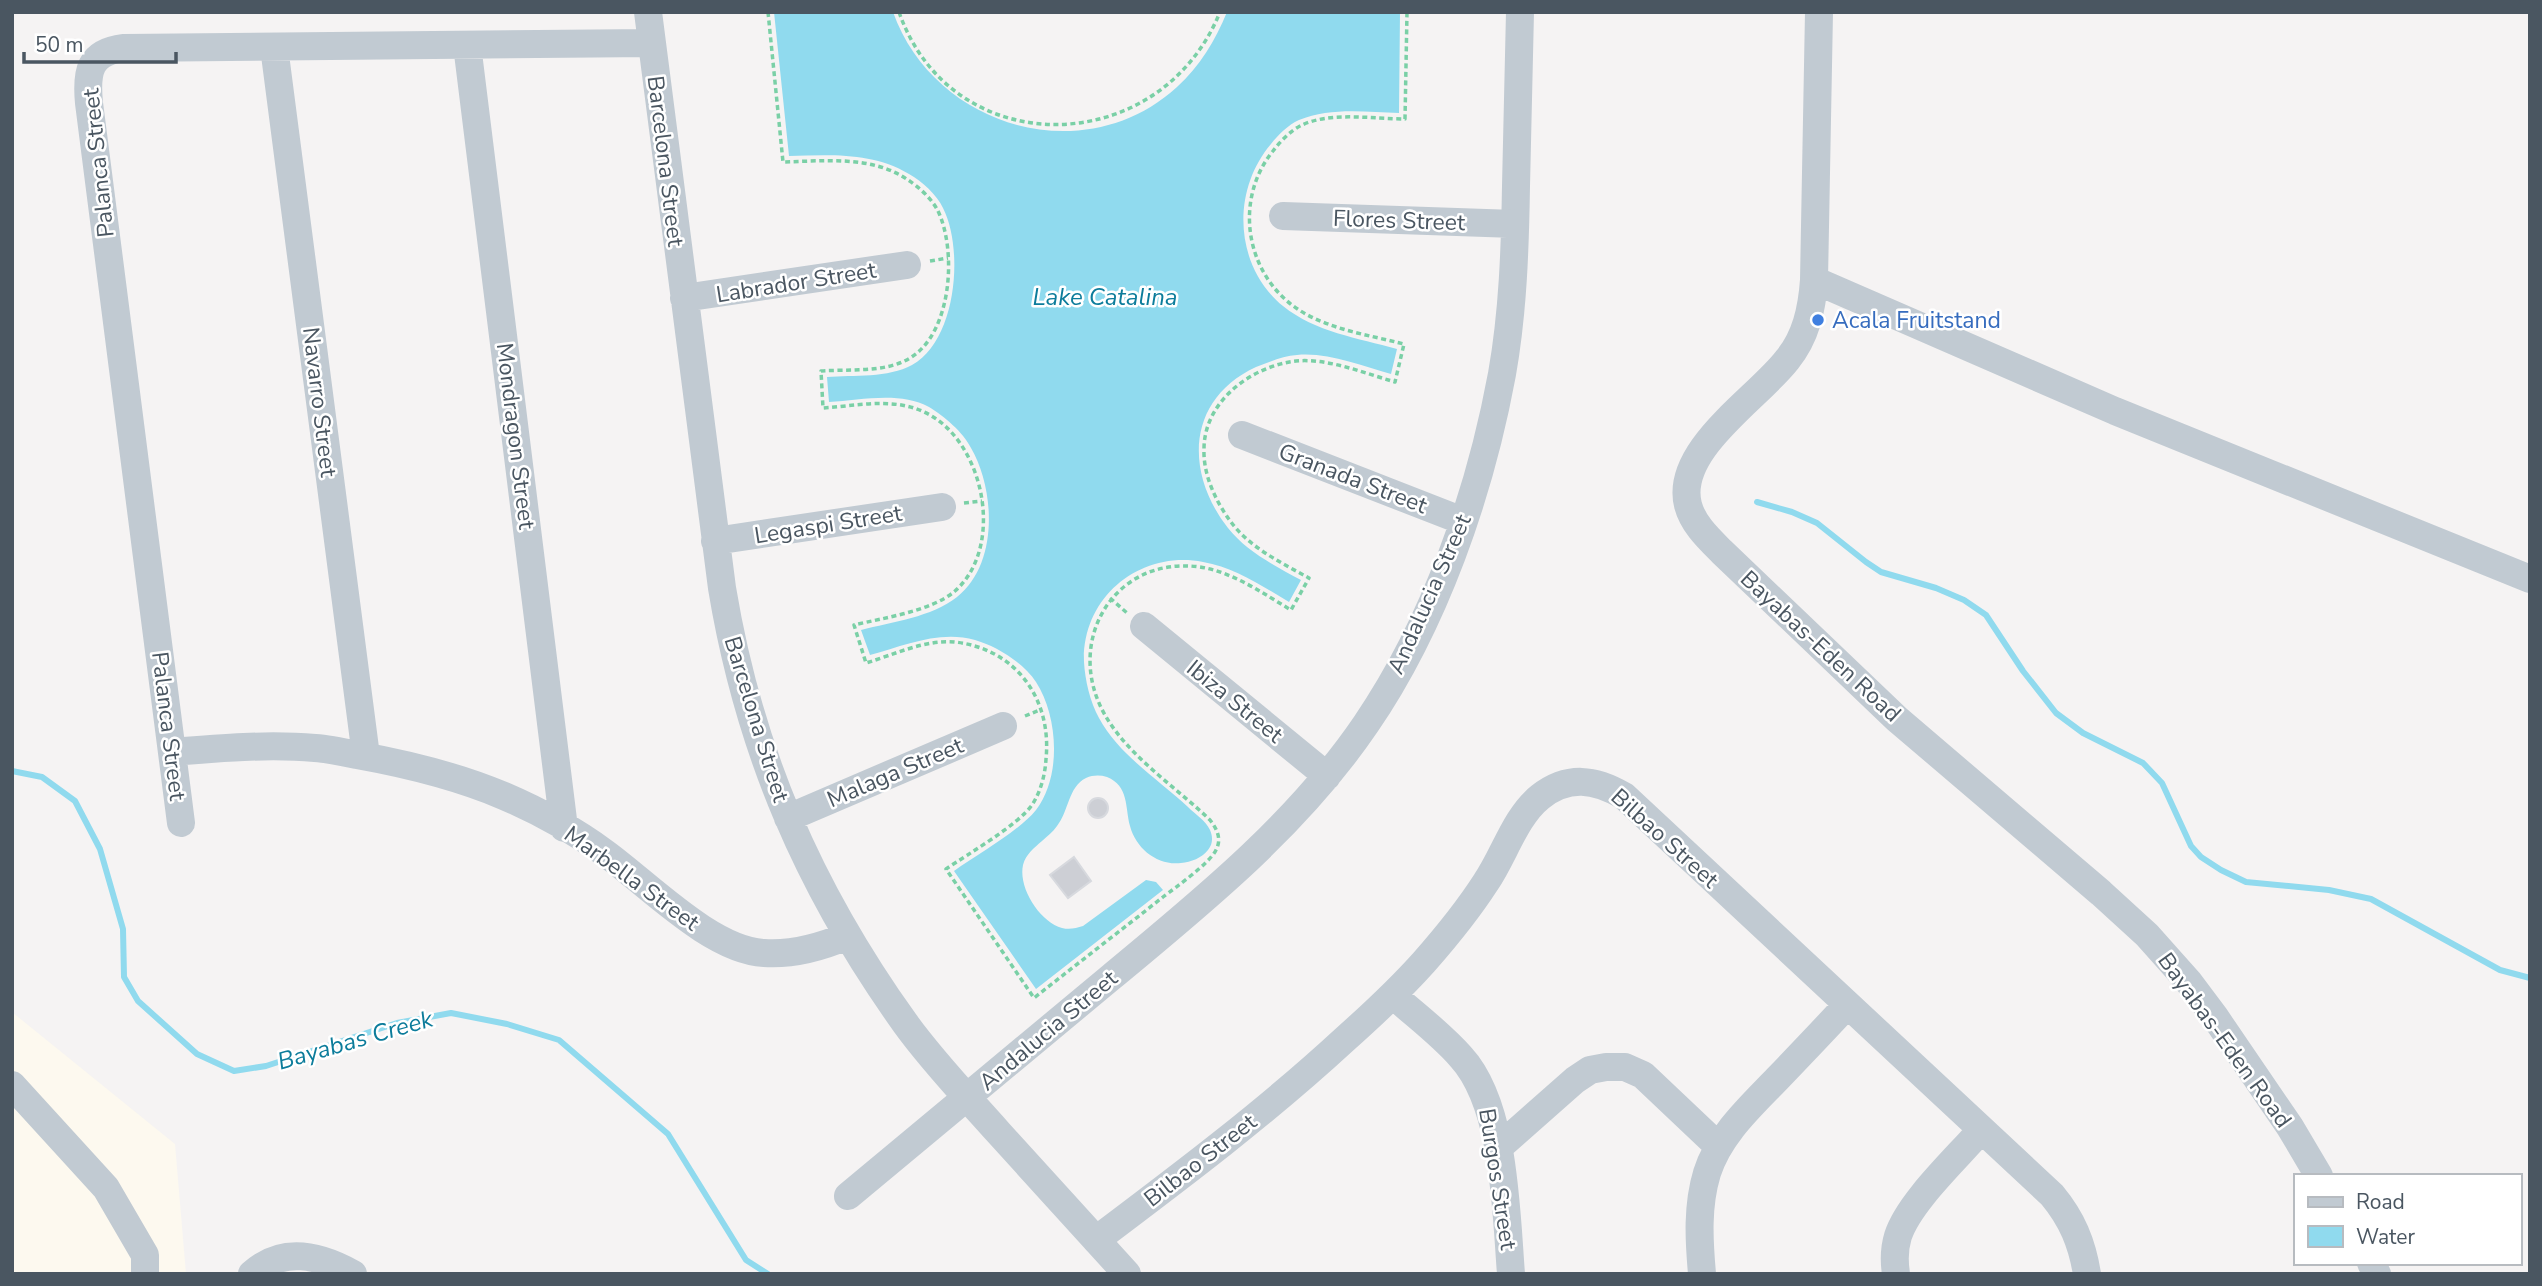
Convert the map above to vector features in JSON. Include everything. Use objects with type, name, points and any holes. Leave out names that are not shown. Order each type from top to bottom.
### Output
[{"type":"street","name":"Barcelona Street","points":[[648,12],[715,541],[730,638],[762,752],[817,883],[847,936],[907,1026],[967,1097],[1127,1274]]},
{"type":"street","name":"Andalucia Street","points":[[848,1196],[1196,906],[1285,824],[1327,776],[1366,724],[1406,659],[1463,521],[1485,452],[1502,372],[1511,302],[1515,224],[1520,12]]},
{"type":"street","name":"Bayabas-Eden Road","points":[[1819,12],[1815,280],[1808,323],[1788,360],[1697,454],[1687,479],[1687,504],[1698,528],[1897,719],[2147,935],[2188,981],[2215,1017],[2290,1127],[2318,1174]]},
{"type":"street","name":"Palanca Street","points":[[181,822],[89,103],[89,73],[94,62],[102,53],[111,50],[651,43]]},
{"type":"street","name":"Mondragon Street","points":[[467,45],[565,828]]},
{"type":"street","name":"Navarro Street","points":[[274,47],[366,757]]},
{"type":"street","name":"Flores Street","points":[[1283,216],[1515,224]]},
{"type":"street","name":"Labrador Street","points":[[684,298],[907,265]]},
{"type":"street","points":[[1815,280],[2115,411],[2530,579]]},
{"type":"street","name":"Granada Street","points":[[1242,435],[1463,521]]},
{"type":"street","name":"Legaspi Street","points":[[715,541],[942,507]]},
{"type":"street","name":"Ibiza Street","points":[[1144,626],[1327,776]]},
{"type":"street","name":"Malaga Street","points":[[788,818],[1003,726]]},
{"type":"street","name":"Marbella Street","points":[[173,752],[227,747],[317,748],[400,762],[493,792],[565,828],[603,851],[698,927],[736,947],[764,953],[790,952],[818,948],[847,936]]},
{"type":"street","name":"Bilbao Street","points":[[1096,1240],[1250,1122],[1393,995],[1472,901],[1522,819],[1538,799],[1552,789],[1569,783],[1588,782],[1606,785],[1623,796],[2052,1195],[2066,1212],[2081,1246],[2087,1274]]},
{"type":"street","name":"Burgos Street","points":[[1393,995],[1461,1057],[1485,1097],[1498,1148],[1511,1274]]},
{"type":"street","points":[[1702,1274],[1700,1206],[1707,1173],[1718,1146],[1748,1109],[1847,1005]]},
{"type":"street","points":[[1498,1148],[1575,1080],[1590,1070],[1606,1067],[1625,1067],[1643,1075],[1718,1146]]},
{"type":"street","points":[[12,1085],[106,1188],[145,1255],[145,1274]]},
{"type":"street","points":[[1896,1274],[1894,1257],[1898,1235],[1911,1210],[1981,1130]]},
{"type":"street","points":[[252,1274],[262,1265],[284,1256],[309,1256],[338,1265],[353,1274]]},
{"type":"path","points":[[768,12],[783,162],[840,160],[872,164],[907,179],[937,209],[945,231],[948,258],[946,294],[933,331],[923,348],[909,359],[882,367],[821,371],[823,408],[907,405],[926,412],[946,427],[965,449],[977,473],[982,501],[978,555],[967,577],[954,592],[921,608],[854,625],[866,663],[931,644],[951,642],[974,646],[1017,670],[1031,684],[1042,709],[1046,732],[1045,774],[1032,805],[1020,817],[946,869],[1034,998],[1179,885],[1210,857]]},
{"type":"path","points":[[899,12],[904,27],[920,54],[941,78],[966,97],[993,112],[1024,122],[1055,125],[1087,123],[1107,118],[1146,102],[1172,83],[1194,61],[1211,34],[1220,12]]},
{"type":"shaded area","points":[[12,1012],[175,1144],[186,1274],[12,1274]]},
{"type":"water","name":"Lake Catalina","points":[[774,12],[893,12],[913,52],[942,84],[976,109],[1015,124],[1057,131],[1099,127],[1140,113],[1177,87],[1193,70],[1206,52],[1227,12],[1400,12],[1399,113],[1336,112],[1299,120],[1284,130],[1258,163],[1244,205],[1247,250],[1267,289],[1283,306],[1309,322],[1397,349],[1391,374],[1332,358],[1292,356],[1256,367],[1233,381],[1216,398],[1205,417],[1200,438],[1199,461],[1204,484],[1214,506],[1228,528],[1243,544],[1301,580],[1289,602],[1226,568],[1180,560],[1158,563],[1137,571],[1119,583],[1104,599],[1093,617],[1086,639],[1084,662],[1088,691],[1096,712],[1117,744],[1206,824],[1212,843],[1203,855],[1189,862],[1172,863],[1156,859],[1137,842],[1130,826],[1123,791],[1119,786],[1102,776],[1089,777],[1080,782],[1057,826],[1031,852],[1023,865],[1024,884],[1032,903],[1054,925],[1068,929],[1083,926],[1146,880],[1156,882],[1163,890],[1036,989],[954,871],[1029,818],[1044,796],[1050,780],[1054,746],[1053,728],[1043,696],[1024,668],[1009,656],[975,640],[962,637],[935,638],[870,655],[861,630],[936,609],[957,597],[971,583],[980,566],[989,526],[985,484],[979,465],[968,442],[958,430],[935,411],[918,402],[880,398],[829,402],[827,377],[882,374],[903,369],[927,353],[939,336],[952,292],[954,269],[950,225],[933,193],[914,177],[895,167],[851,156],[789,156]]},
{"type":"building","points":[[1094,798],[1102,798],[1108,808],[1102,818],[1094,818],[1088,812],[1088,804]]},
{"type":"building","points":[[1074,857],[1091,881],[1068,898],[1050,875]]},
{"type":"waterway","points":[[1757,502],[1792,512],[1817,523],[1881,572],[1936,588],[1964,600],[1986,615],[2023,671],[2056,713],[2083,733],[2143,763],[2162,783],[2191,846],[2201,857],[2221,870],[2246,882],[2329,890],[2371,899],[2500,970],[2530,978]]},
{"type":"waterway","name":"Bayabas Creek","points":[[12,771],[42,777],[75,801],[100,849],[123,929],[124,977],[138,1001],[197,1054],[234,1071],[266,1066],[397,1023],[451,1013],[507,1024],[559,1040],[668,1134],[746,1260],[768,1274]]},
{"type":"place","name":"Acala Fruitstand","points":[[1818,320]]}]
